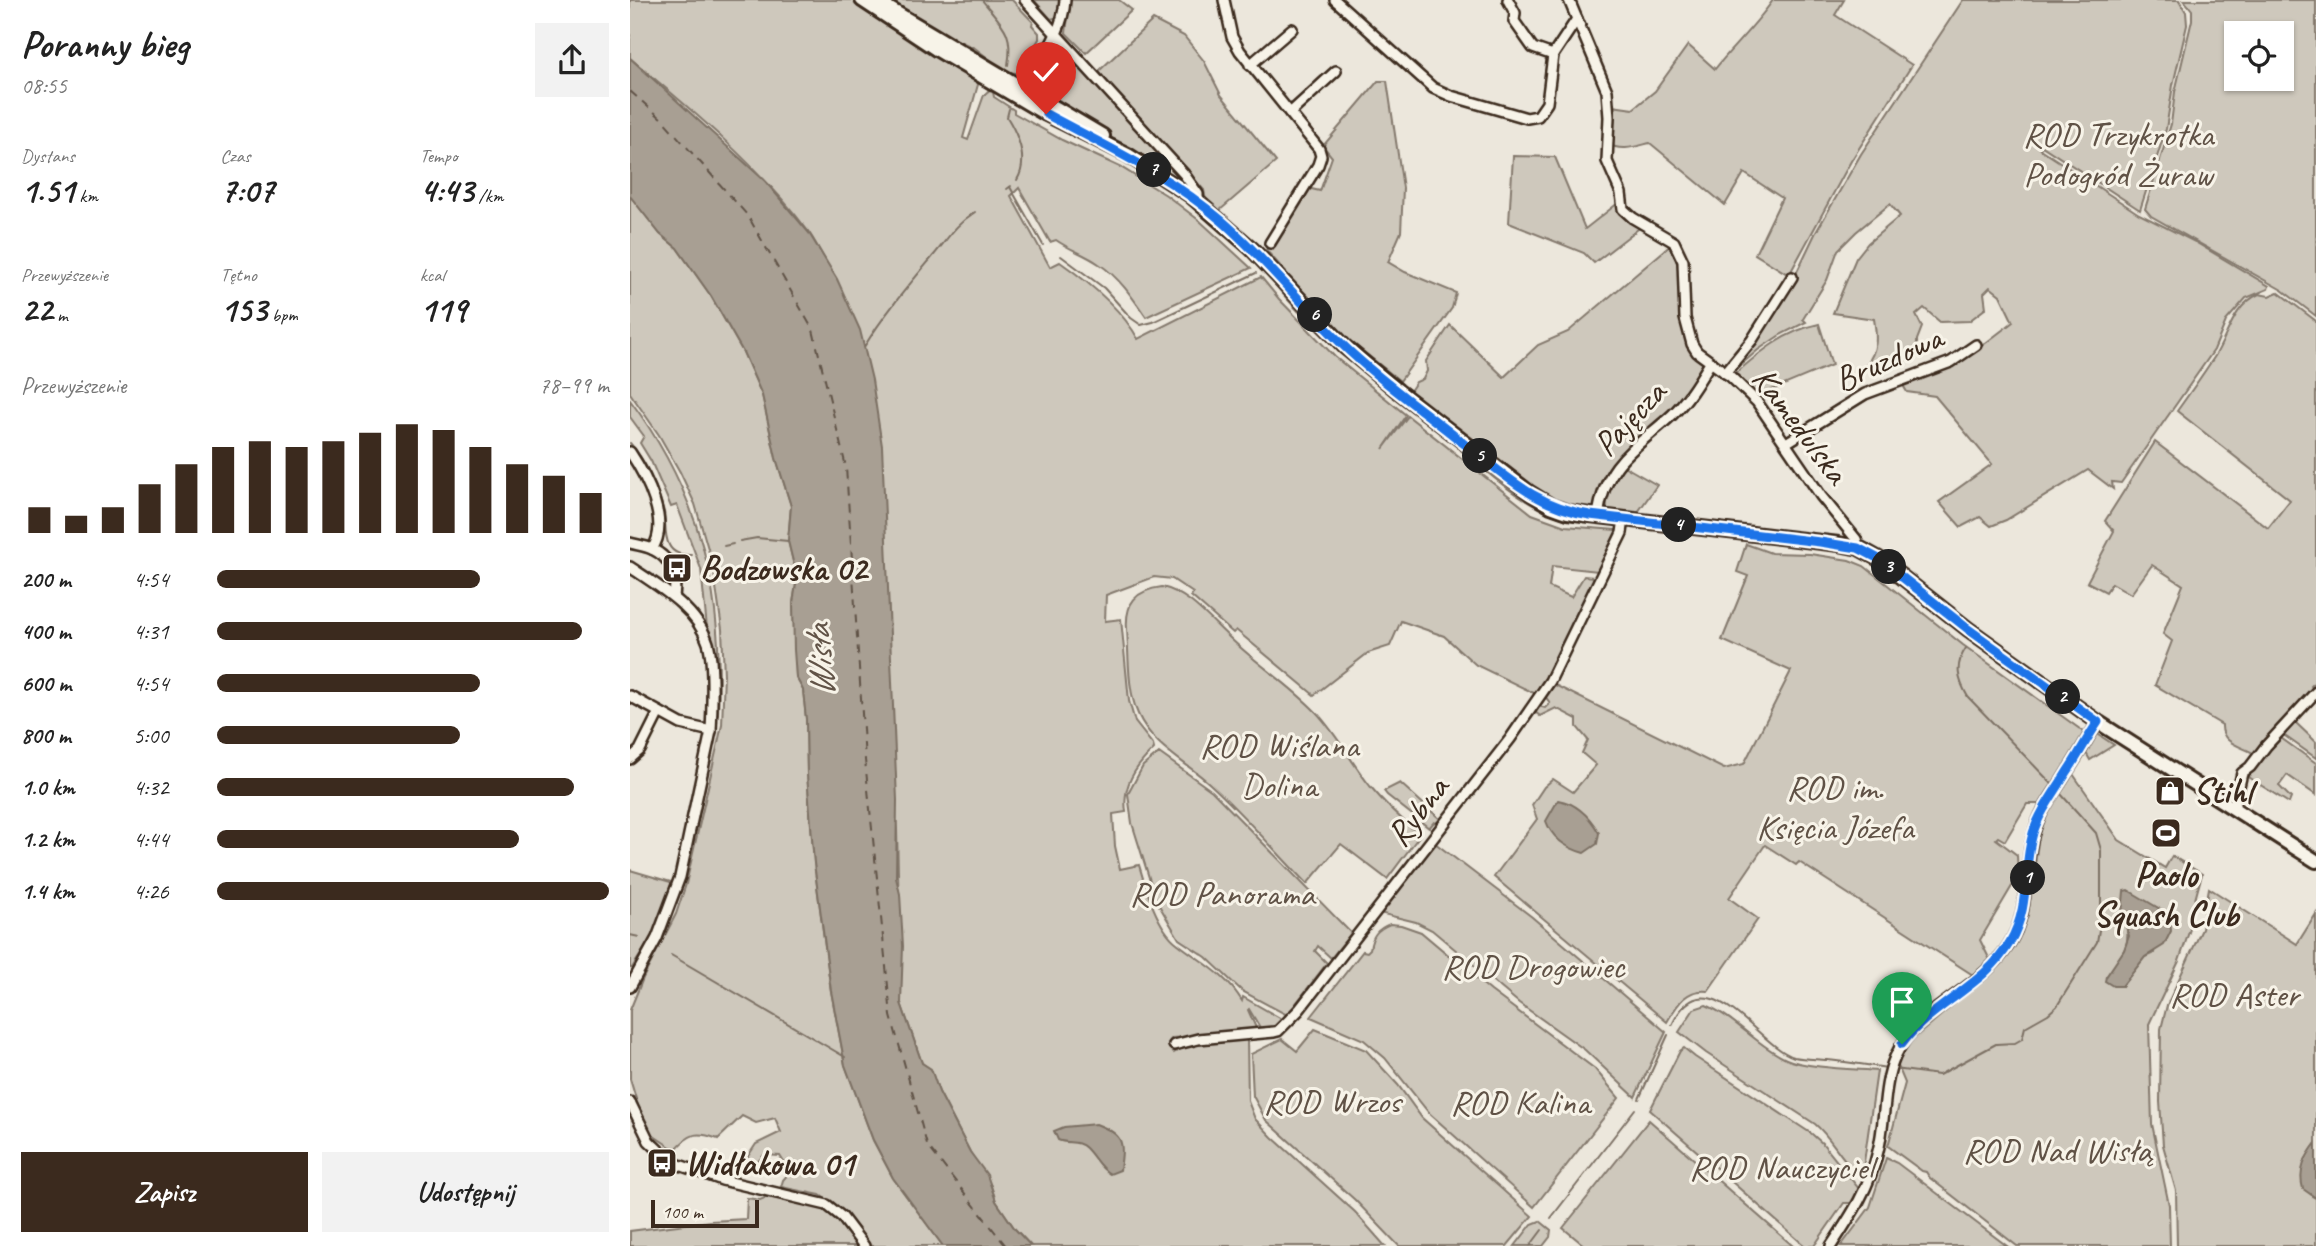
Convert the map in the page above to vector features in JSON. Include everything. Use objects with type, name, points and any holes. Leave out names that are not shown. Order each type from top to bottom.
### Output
[{"type":"main road","points":[[862,0],[936,49],[1002,88],[1022,93]]},
{"type":"main road","points":[[875,0],[1022,93],[1095,130],[1198,202],[1252,249],[1345,347],[1514,483],[1550,506],[1568,512],[1858,548],[1879,559],[1968,629],[2098,722],[2316,861]]},
{"type":"street","points":[[1025,0],[1184,174],[1198,194],[1198,202]]},
{"type":"street","points":[[1022,93],[1057,34],[1063,20],[1065,0]]},
{"type":"street","points":[[1222,0],[1232,37],[1250,65],[1319,149],[1321,156],[1270,243]]},
{"type":"street","points":[[1335,0],[1433,88],[1527,118],[1543,111],[1548,103],[1553,55],[1577,19]]},
{"type":"street","points":[[1508,0],[1515,13],[1514,21],[1533,48],[1553,55]]},
{"type":"street","name":"Kamedulska","points":[[1569,0],[1607,91],[1607,161],[1621,193],[1623,209],[1633,219],[1669,238],[1678,248],[1684,273],[1685,318],[1692,344],[1757,402],[1821,496],[1856,539],[1858,548]]},
{"type":"street","points":[[1250,65],[1292,29]]},
{"type":"street","points":[[1290,113],[1336,71]]},
{"type":"street","points":[[1726,373],[1752,340],[1792,277]]},
{"type":"street","name":"Bruzdowa","points":[[1786,443],[1865,394],[1951,362],[1976,345]]},
{"type":"street","name":"Pajęcza","points":[[1598,516],[1610,476],[1629,450],[1674,413],[1688,397],[1706,359]]},
{"type":"street","points":[[630,452],[657,509],[660,533],[652,549]]},
{"type":"street","name":"Rybna","points":[[1174,1045],[1198,1039],[1274,1032],[1299,1010],[1510,739],[1550,681],[1617,544],[1624,519]]},
{"type":"street","points":[[630,543],[652,549],[669,562],[676,581],[674,597]]},
{"type":"street","points":[[630,567],[674,597],[704,633],[709,645],[712,709],[711,731],[680,877],[657,939],[630,988]]},
{"type":"street","points":[[2234,808],[2242,773],[2316,692]]},
{"type":"street","points":[[630,696],[681,724],[711,731]]},
{"type":"street","points":[[630,759],[644,743],[659,712]]},
{"type":"street","points":[[1831,1246],[1863,1197],[1869,1182],[1879,1151],[1886,1094],[1896,1054],[1916,1026],[1986,971],[2007,947],[2020,920],[2027,893],[2032,842],[2039,817],[2098,722]]},
{"type":"street","points":[[630,1102],[649,1141],[671,1162],[731,1183],[827,1205],[842,1217],[864,1246]]},
{"type":"green space","points":[[630,0],[853,0],[979,81],[963,138],[968,140],[984,95],[988,91],[993,92],[994,97],[1014,110],[1014,113],[1062,140],[1122,168],[1166,195],[1200,221],[1251,268],[1146,317],[1125,288],[1106,269],[1056,240],[1050,242],[1019,188],[1011,196],[1050,267],[1060,262],[1092,287],[1123,317],[1138,339],[1261,277],[1335,357],[1406,415],[1383,449],[1408,416],[1532,514],[1565,526],[1618,532],[1598,571],[1552,566],[1549,587],[1571,597],[1584,576],[1596,577],[1536,694],[1476,665],[1444,636],[1401,621],[1390,646],[1368,653],[1314,695],[1236,630],[1233,633],[1191,596],[1193,593],[1172,579],[1154,577],[1106,595],[1105,621],[1121,619],[1129,701],[1135,722],[1154,749],[1131,778],[1126,794],[1126,812],[1113,814],[1120,869],[1139,865],[1153,907],[1170,936],[1221,976],[1242,1001],[1243,997],[1285,1021],[1278,1027],[1262,1031],[1249,1009],[1256,1028],[1252,1033],[1172,1038],[1168,1043],[1174,1053],[1191,1043],[1247,1038],[1248,1101],[1255,1119],[1355,1212],[1385,1246],[1031,1246],[1015,1229],[996,1201],[991,1186],[939,1092],[931,1070],[922,1063],[901,1003],[897,829],[837,283],[808,231],[769,184],[700,118],[630,58]]},
{"type":"green space","points":[[887,0],[1012,0],[1033,22],[1039,39],[1020,72],[1006,72],[975,48],[950,37]]},
{"type":"green space","points":[[1034,0],[1061,0],[1059,17],[1051,19]]},
{"type":"green space","points":[[1070,0],[1119,0],[1132,10],[1086,53],[1066,33]]},
{"type":"green space","points":[[1773,0],[1844,0],[1835,15],[1912,65],[1851,161],[1789,275],[1755,254],[1782,198],[1744,173],[1725,205],[1650,143],[1623,148],[1609,144],[1612,106],[1633,109],[1655,91],[1688,45],[1715,69]]},
{"type":"green space","name":"ROD Trzykrotka Podogród Żuraw","points":[[1963,0],[2179,0],[2186,12],[2187,25],[2166,129],[2140,210],[2042,146],[2040,149],[2139,214],[2195,242],[2269,286],[2268,289],[2246,298],[2226,321],[2214,350],[2121,483],[2112,482],[2113,489],[2088,470],[2006,520],[1991,526],[1980,517],[1961,527],[1939,502],[1992,464],[1935,396],[1907,392],[1901,382],[1962,361],[2013,322],[2000,295],[1990,287],[1984,293],[1986,308],[1969,321],[1940,322],[1924,308],[1916,315],[1922,327],[1917,340],[1917,357],[1870,369],[1866,365],[1876,343],[1874,319],[1833,313],[1856,258],[1868,243],[1900,216],[1890,204],[1838,250],[1827,280],[1803,319],[1806,322],[1780,335],[1735,367],[1793,280],[1815,234],[1861,154]]},
{"type":"green space","points":[[2184,0],[2316,0],[2316,316],[2282,290],[2151,216],[2145,209],[2171,124],[2175,92],[2192,10]]},
{"type":"green space","points":[[1153,20],[1184,36],[1204,61],[1221,95],[1276,162],[1219,211],[1206,201],[1204,190],[1112,90],[1099,71]]},
{"type":"green space","points":[[1057,46],[1075,67],[1083,70],[1190,185],[1189,188],[1039,91],[1036,83]]},
{"type":"green space","points":[[1378,81],[1387,81],[1403,188],[1401,232],[1388,262],[1456,293],[1452,308],[1400,381],[1339,332],[1266,250],[1307,188],[1320,191],[1332,157],[1323,146]]},
{"type":"green space","points":[[1513,156],[1555,157],[1585,229],[1618,203],[1642,226],[1594,263],[1584,253],[1509,223]]},
{"type":"green space","points":[[630,196],[660,234],[677,248],[711,296],[743,352],[762,395],[776,458],[791,506],[788,541],[797,578],[793,603],[796,677],[803,690],[806,719],[814,863],[831,991],[845,1065],[873,1140],[893,1178],[943,1246],[867,1246],[834,1205],[820,1195],[781,1187],[790,1172],[780,1156],[764,1155],[749,1171],[741,1167],[756,1144],[781,1132],[775,1118],[756,1123],[742,1116],[718,1139],[694,1135],[675,1150],[651,1134],[640,1112],[630,1079],[630,1010],[643,978],[676,914],[686,884],[722,725],[724,675],[722,629],[713,566],[695,504],[659,435],[630,393]]},
{"type":"green space","points":[[1672,244],[1681,278],[1691,349],[1703,363],[1695,382],[1675,407],[1621,456],[1610,470],[1594,507],[1588,511],[1562,505],[1531,487],[1410,391],[1416,382],[1423,379],[1427,371],[1426,361],[1450,325],[1504,377],[1538,345],[1568,332]]},
{"type":"green space","points":[[2278,292],[2316,321],[2316,681],[2311,686],[2314,690],[2257,755],[2229,740],[2222,725],[2155,685],[2172,641],[2163,634],[2183,585],[2152,565],[2131,594],[2112,583],[2106,592],[2087,582],[2114,531],[2105,521],[2155,442],[2268,528],[2290,500],[2177,411],[2215,356],[2237,313],[2259,294],[2269,296]]},
{"type":"green space","points":[[1819,324],[1832,365],[1755,397],[1734,375],[1784,337]]},
{"type":"green space","points":[[630,400],[655,436],[675,473],[703,549],[717,628],[719,670],[716,717],[701,569],[677,505],[671,507],[640,443],[644,436],[630,417]]},
{"type":"green space","points":[[1622,465],[1657,485],[1638,512],[1607,509],[1606,497]]},
{"type":"green space","name":"ROD im. Księcia Józefa","points":[[1746,544],[1771,553],[1810,554],[1849,560],[1864,566],[1963,645],[2084,732],[2042,804],[2027,804],[2005,841],[1998,837],[1996,839],[2017,855],[2018,876],[1980,940],[1990,960],[1973,975],[1799,862],[1796,865],[1765,845],[1729,898],[1758,919],[1708,991],[1688,995],[1667,1022],[1494,877],[1537,819],[1532,805],[1544,787],[1553,779],[1573,792],[1596,765],[1582,753],[1588,740],[1577,727],[1577,719],[1556,708],[1540,716],[1534,711],[1538,706],[1545,708],[1550,703],[1545,696],[1553,684],[1724,769],[1744,764],[1791,671],[1722,640],[1748,576],[1737,572]]},
{"type":"green space","name":"ROD Wiślana Dolina","points":[[1162,587],[1190,601],[1240,648],[1306,702],[1331,729],[1370,786],[1420,835],[1387,879],[1341,844],[1307,884],[1223,796],[1170,753],[1144,726],[1132,694],[1128,612],[1130,605],[1139,595]]},
{"type":"green space","points":[[2295,722],[2316,742],[2316,758],[2282,734]]},
{"type":"green space","points":[[2096,733],[2114,745],[2090,760],[2086,753]]},
{"type":"green space","points":[[2278,736],[2316,763],[2316,795],[2287,775],[2279,786],[2291,798],[2289,803],[2243,774]]},
{"type":"green space","name":"ROD Panorama","points":[[1159,753],[1212,791],[1351,933],[1331,958],[1318,946],[1315,951],[1327,963],[1287,1015],[1242,991],[1206,957],[1179,939],[1156,900],[1132,823],[1128,794],[1143,766]]},
{"type":"green space","name":"ROD Nad Wisłą","points":[[2073,774],[2119,840],[2165,868],[2172,856],[2202,874],[2190,929],[2179,961],[2149,1024],[2152,1124],[2169,1205],[2170,1246],[2017,1246],[1930,1178],[1926,1172],[1888,1146],[1905,1083],[1897,1064],[1906,1045],[1992,972],[2021,933],[2028,915],[2039,835],[2047,814]],"holes":[[[2144,901],[2160,909],[2154,953],[2145,957],[2122,986],[2106,977],[2122,955],[2127,940],[2122,914]]]},
{"type":"green space","points":[[1400,783],[1440,819],[1436,823],[1429,828],[1384,791]]},
{"type":"green space","name":"ROD Drogowiec","points":[[1435,843],[1532,917],[1666,1032],[1635,1097],[1585,1050],[1519,1003],[1432,930],[1416,922],[1379,913],[1429,844]]},
{"type":"green space","points":[[630,870],[674,883],[656,930],[632,968],[630,968]]},
{"type":"green space","name":"ROD Aster","points":[[2209,888],[2297,944],[2316,914],[2316,1143],[2305,1160],[2312,1196],[2316,1198],[2316,1246],[2177,1246],[2176,1191],[2163,1145],[2160,1102],[2161,1029],[2167,1005],[2202,929]]},
{"type":"green space","name":"ROD Kalina","points":[[1390,924],[1421,932],[1491,991],[1595,1069],[1619,1098],[1534,1207],[1429,1113],[1385,1058],[1364,1040],[1311,1017],[1363,951],[1370,949],[1376,934]]},
{"type":"green space","name":"ROD Drogowiec","points":[[1706,1005],[1786,1059],[1817,1066],[1877,1071],[1862,1176],[1849,1165],[1815,1124],[1706,1053],[1679,1032],[1694,1009]]},
{"type":"green space","name":"ROD Wrzos","points":[[1315,1029],[1366,1050],[1398,1085],[1422,1118],[1532,1216],[1507,1246],[1399,1246],[1355,1200],[1266,1120],[1253,1096],[1251,1054],[1282,1039],[1297,1051]]},
{"type":"green space","name":"ROD Nauczyciel","points":[[1684,1048],[1812,1134],[1859,1189],[1860,1194],[1854,1203],[1844,1203],[1814,1246],[1805,1246],[1650,1110]]},
{"type":"green space","points":[[1649,1120],[1793,1246],[1585,1246],[1563,1228]]},
{"type":"green space","points":[[1886,1158],[1897,1163],[2007,1246],[1841,1246],[1870,1207]]},
{"type":"green space","points":[[767,1197],[821,1206],[841,1223],[859,1246],[630,1246],[630,1231],[746,1219],[747,1198],[760,1200]]},
{"type":"green space","points":[[1540,1221],[1551,1230],[1550,1237],[1543,1246],[1515,1246],[1532,1224]]},
{"type":"water","name":"Wisła","points":[[630,58],[765,181],[809,233],[837,279],[860,330],[872,380],[882,446],[897,800],[896,878],[900,894],[903,946],[901,1003],[922,1063],[931,1069],[939,1092],[970,1152],[987,1175],[996,1201],[1015,1229],[1031,1246],[943,1246],[893,1178],[873,1140],[845,1065],[831,991],[814,863],[806,719],[803,690],[796,677],[793,603],[797,578],[788,541],[791,506],[776,458],[762,395],[743,352],[711,296],[677,248],[660,234],[630,196]]},
{"type":"water","points":[[1558,800],[1571,804],[1582,812],[1599,833],[1597,844],[1584,853],[1561,842],[1546,821]]},
{"type":"water","points":[[2128,890],[2160,909],[2170,920],[2171,931],[2164,945],[2145,957],[2122,986],[2113,986],[2105,981],[2124,950],[2129,936],[2122,914],[2124,891]]},
{"type":"water","points":[[1096,1124],[1117,1136],[1122,1146],[1120,1170],[1110,1174],[1083,1146],[1058,1140],[1054,1131],[1064,1127]]},
{"type":"water","points":[[2316,1143],[2316,1198],[2303,1189],[2301,1176],[2306,1159]]},
{"type":"waterway","points":[[982,0],[1008,36],[1008,65]]},
{"type":"waterway","points":[[1009,109],[1007,117],[1022,156],[1017,180]]},
{"type":"waterway","points":[[1007,189],[1011,186]]},
{"type":"waterway","points":[[1010,187],[1043,245]]},
{"type":"waterway","points":[[864,347],[888,311],[953,232],[975,212]]},
{"type":"waterway","points":[[1061,256],[1104,288],[1131,318],[1141,325],[1153,322],[1256,273]]},
{"type":"waterway","points":[[1263,269],[1325,338],[1490,475],[1542,510],[1578,521]]},
{"type":"waterway","points":[[1382,370],[1398,382]]},
{"type":"waterway","points":[[1408,391],[1417,398]]},
{"type":"waterway","points":[[630,443],[646,467],[658,494],[669,545],[676,552],[692,555]]},
{"type":"waterway","points":[[1612,511],[1626,513]]},
{"type":"waterway","points":[[740,541],[757,538],[788,541]]},
{"type":"waterway","points":[[724,546],[733,544]]},
{"type":"waterway","points":[[1966,648],[1960,661],[1959,673],[1968,697],[2052,784]]},
{"type":"waterway","points":[[1895,1069],[1939,1075],[1996,1044],[2015,1043],[2022,1039],[2025,1027],[2057,1006],[2097,942],[2101,918],[2101,850],[2096,833],[2060,793]]},
{"type":"waterway","points":[[630,935],[639,937]]},
{"type":"waterway","points":[[671,955],[845,1057]]},
{"type":"waterway","points":[[1672,1025],[1685,1005],[1700,998],[1716,1000],[1794,1057],[1887,1068]]},
{"type":"waterway","points":[[1639,1099],[1668,1035]]},
{"type":"waterway","points":[[1551,1218],[1635,1109]]},
{"type":"waterway","points":[[1530,1246],[1542,1230]]},
{"type":"ferry route","points":[[630,91],[661,118],[748,216],[813,330],[846,467],[865,760],[891,1016],[927,1145],[1006,1246]]},
{"type":"place","name":"Bodzowska 02","points":[[677,568]]},
{"type":"place","name":"Stihl","points":[[2170,791]]},
{"type":"place","name":"Paolo Squash Club","points":[[2166,833]]},
{"type":"place","name":"Widłakowa 01","points":[[662,1163]]},
{"type":"route","points":[[1046,114],[1128,155],[1190,195],[1252,249],[1345,347],[1514,483],[1550,506],[1590,515],[1858,548],[1879,559],[1968,629],[2098,722],[2039,817],[2033,833],[2027,893],[2020,920],[2007,947],[1986,971],[1916,1026],[1902,1044]]}]
